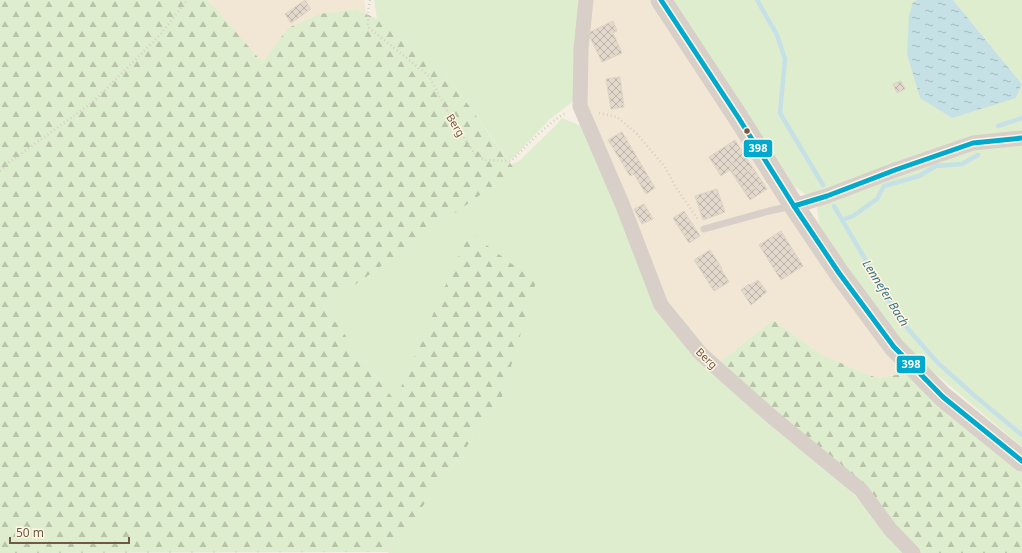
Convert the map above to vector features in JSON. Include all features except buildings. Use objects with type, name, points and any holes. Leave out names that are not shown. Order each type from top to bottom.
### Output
[{"type":"main road","points":[[661,0],[738,117],[794,206],[839,273],[894,347],[943,397],[1022,461]]},
{"type":"street","name":"Berg","points":[[586,0],[581,49],[580,106],[623,206],[661,306],[701,354],[771,416],[860,490],[890,529],[913,553]]},
{"type":"street","points":[[794,206],[827,196],[895,170],[973,143],[1022,138]]},
{"type":"lane","points":[[704,229],[769,211],[794,206]]},
{"type":"path","points":[[0,171],[93,102],[160,35],[187,0]]},
{"type":"path","name":"Berg","points":[[370,0],[368,27],[429,76],[452,120],[473,151],[484,160],[511,161],[546,127],[563,114],[580,106]]},
{"type":"path","points":[[580,106],[598,113],[617,117],[637,134],[665,167],[675,186],[704,229]]},
{"type":"shaded area","points":[[208,0],[364,0],[366,14],[356,9],[319,14],[288,28],[262,62]]},
{"type":"shaded area","points":[[588,0],[653,0],[908,373],[877,378],[824,356],[773,320],[716,365],[674,313],[658,283],[582,96]]},
{"type":"green space","points":[[0,0],[208,0],[262,62],[288,28],[319,14],[356,9],[377,19],[441,67],[515,170],[324,307],[395,401],[469,232],[536,282],[501,400],[389,552],[0,553]]},
{"type":"green space","points":[[374,0],[583,0],[576,99],[549,120],[509,161],[441,67],[377,19]]},
{"type":"green space","points":[[673,0],[917,0],[913,2],[1016,98],[1022,84],[1022,133],[808,196],[794,186]]},
{"type":"green space","points":[[953,0],[1022,0],[1022,84]]},
{"type":"green space","points":[[562,118],[584,127],[657,307],[820,459],[909,553],[388,553],[501,400],[535,282],[469,233],[395,401],[324,307],[514,170],[511,164],[518,162]]},
{"type":"green space","points":[[1022,141],[1022,447],[903,346],[848,270],[819,224],[817,207],[969,150]]},
{"type":"green space","points":[[773,320],[824,356],[877,378],[908,373],[1022,471],[1022,553],[915,553],[852,484],[716,365]]},
{"type":"water","points":[[917,0],[953,0],[1022,84],[1016,98],[952,118],[920,98],[907,54],[909,16],[913,2]]},
{"type":"waterway","name":"Lennefer Bach","points":[[757,0],[777,35],[785,59],[780,113],[823,185]]},
{"type":"waterway","points":[[998,126],[1022,118]]},
{"type":"waterway","points":[[842,220],[853,216],[877,199],[884,186],[919,176],[936,166],[962,164],[978,155]]},
{"type":"waterway","name":"Lennefer Bach","points":[[834,206],[902,322],[937,362],[1022,435]]},
{"type":"transit line","name":"398","points":[[661,0],[738,117],[794,206],[839,273],[894,347],[943,397],[1022,461]]},
{"type":"transit line","name":"398","points":[[794,206],[827,196],[895,170],[973,143],[1022,138]]}]
